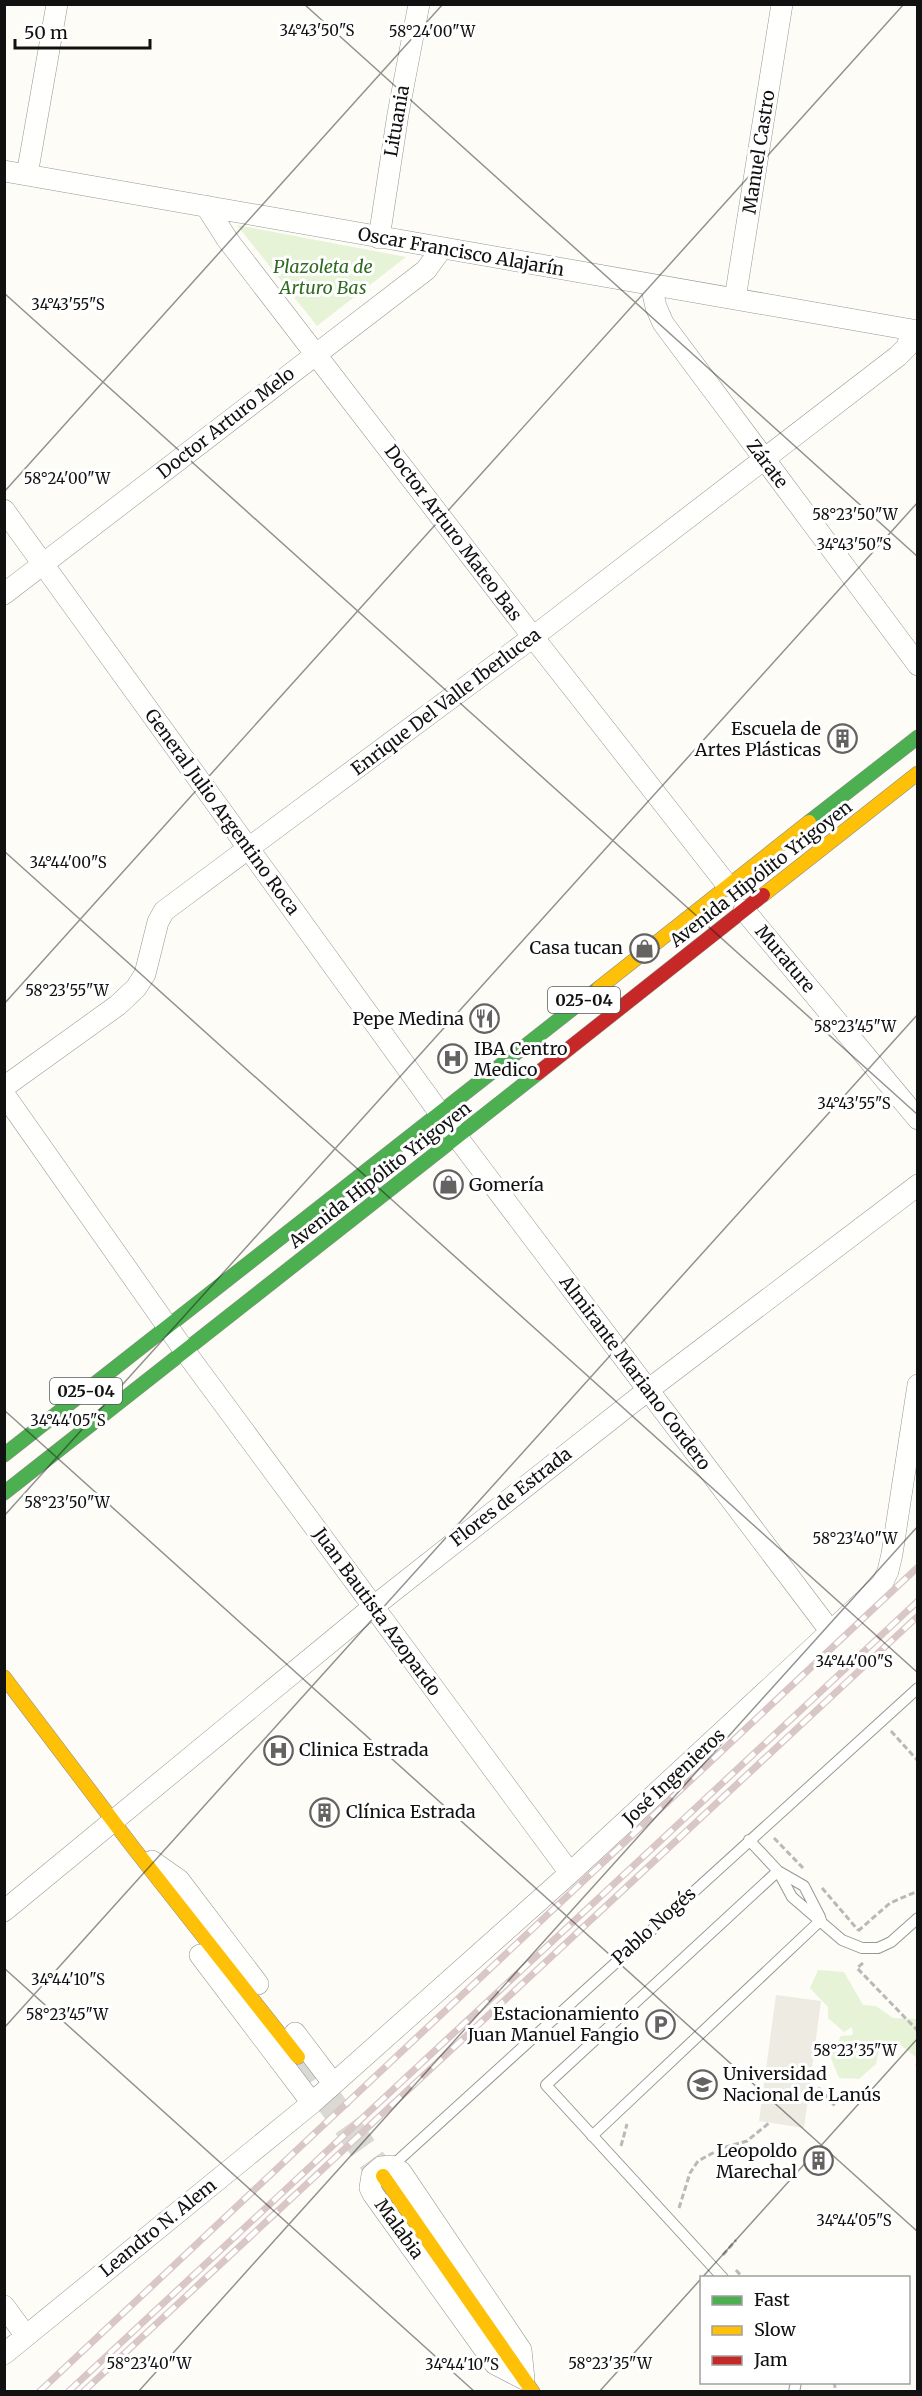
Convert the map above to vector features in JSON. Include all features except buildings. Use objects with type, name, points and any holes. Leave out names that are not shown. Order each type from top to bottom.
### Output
[{"type":"main road","name":"Avenida Hipólito Yrigoyen","points":[[4,1455],[918,737]]},
{"type":"main road","name":"Avenida Hipólito Yrigoyen","points":[[4,1492],[918,773]]},
{"type":"main road","points":[[4,1677],[132,1846],[298,2057]]},
{"type":"street","points":[[27,174],[57,4]]},
{"type":"street","name":"Lituania","points":[[379,238],[398,114],[419,4]]},
{"type":"street","name":"Manuel Castro","points":[[735,299],[782,4]]},
{"type":"street","name":"Oscar Francisco Alajarín","points":[[4,171],[915,331]]},
{"type":"street","name":"Doctor Arturo Mateo Bas","points":[[206,206],[227,239],[728,886]]},
{"type":"street","name":"Doctor Arturo Melo","points":[[4,594],[426,270],[442,248]]},
{"type":"street","name":"Zárate","points":[[651,285],[656,308],[663,323],[918,665]]},
{"type":"street","name":"Enrique Del Valle Iberlucea","points":[[4,1087],[118,1005],[136,988],[145,974],[158,922],[164,911],[533,637],[898,356],[907,346],[915,331]]},
{"type":"street","name":"General Julio Argentino Roca","points":[[4,510],[439,1113]]},
{"type":"street","name":"Murature","points":[[744,910],[918,1119]]},
{"type":"street","name":"Juan Bautista Azopardo","points":[[4,1094],[184,1350],[570,1873]]},
{"type":"street","name":"Almirante Mariano Cordero","points":[[439,1113],[831,1632]]},
{"type":"street","name":"Flores de Estrada","points":[[4,1911],[373,1606],[648,1390],[918,1185]]},
{"type":"street","name":"José Ingenieros","points":[[312,2103],[570,1873],[882,1584],[888,1571],[918,1385]]},
{"type":"street","points":[[132,1846],[179,1880],[333,2083]]},
{"type":"street","points":[[132,1846],[155,1896],[312,2103]]},
{"type":"street","name":"Leandro N. Alem","points":[[4,2354],[312,2103]]},
{"type":"street","name":"Malabia","points":[[381,2167],[387,2171],[401,2172],[521,2350],[528,2385],[495,2364],[373,2194],[370,2188],[372,2175],[381,2167]]},
{"type":"street","points":[[4,2306],[26,2336]]},
{"type":"lane","name":"Pablo Nogés","points":[[387,2171],[918,1688]]},
{"type":"lane","points":[[749,1840],[778,1870],[804,1886],[821,1920]]},
{"type":"lane","points":[[778,1870],[792,1897],[842,1940],[862,1948],[878,1948],[891,1942],[918,1918]]},
{"type":"lane","points":[[722,2276],[546,2085],[778,1870]]},
{"type":"lane","points":[[592,2136],[821,1920]]},
{"type":"path","points":[[888,1728],[918,1761]]},
{"type":"path","points":[[809,2088],[820,2089],[835,2106]]},
{"type":"path","points":[[628,2154],[621,2146],[635,2095]]},
{"type":"path","points":[[672,2201],[679,2208],[690,2173],[698,2161],[722,2148],[747,2141],[769,2123]]},
{"type":"path","points":[[723,2255],[736,2241]]},
{"type":"path","points":[[715,2248],[742,2276]]},
{"type":"green space","name":"Plazoleta de Arturo Bas","points":[[237,225],[406,257],[317,326]]},
{"type":"green space","points":[[818,1970],[844,1972],[863,2005],[876,2006],[893,2018],[917,2019],[917,2058],[898,2043],[889,2050],[879,2050],[876,2064],[859,2079],[839,2078],[830,2056],[841,2036],[853,2035],[852,2027],[844,2032],[828,2018],[828,2007],[810,1988]]},
{"type":"shaded area","points":[[776,1995],[821,2001],[804,2128],[759,2121]]},
{"type":"tunnel","points":[[298,2057],[383,2176]]},
{"type":"railway","points":[[39,2392],[918,1567]]},
{"type":"railway","points":[[68,2392],[918,1601]]},
{"type":"railway","points":[[83,2392],[918,1616]]},
{"type":"traffic: fast","points":[[809,822],[918,737]]},
{"type":"traffic: fast","points":[[4,1455],[599,988]]},
{"type":"traffic: fast","points":[[4,1493],[538,1073]]},
{"type":"traffic: slow","points":[[763,895],[918,773]]},
{"type":"traffic: slow","points":[[599,988],[809,822]]},
{"type":"traffic: slow","points":[[4,1677],[132,1846],[298,2057]]},
{"type":"traffic: slow","points":[[383,2176],[533,2392]]},
{"type":"traffic: jam","points":[[538,1073],[763,895]]},
{"type":"place","name":"Escuela de Artes Plásticas","points":[[842,739]]},
{"type":"place","name":"Casa tucan","points":[[644,948]]},
{"type":"place","name":"Pepe Medina","points":[[485,1019]]},
{"type":"place","name":"IBA Centro Medico","points":[[453,1059]]},
{"type":"place","name":"Gomería","points":[[448,1185]]},
{"type":"place","name":"Clinica Estrada","points":[[278,1750]]},
{"type":"place","name":"Clínica Estrada","points":[[325,1812]]},
{"type":"place","name":"Estacionamiento Juan Manuel Fangio","points":[[660,2024]]},
{"type":"place","name":"Universidad Nacional de Lanús","points":[[702,2084]]},
{"type":"place","name":"Leopoldo Marechal","points":[[818,2161]]}]
